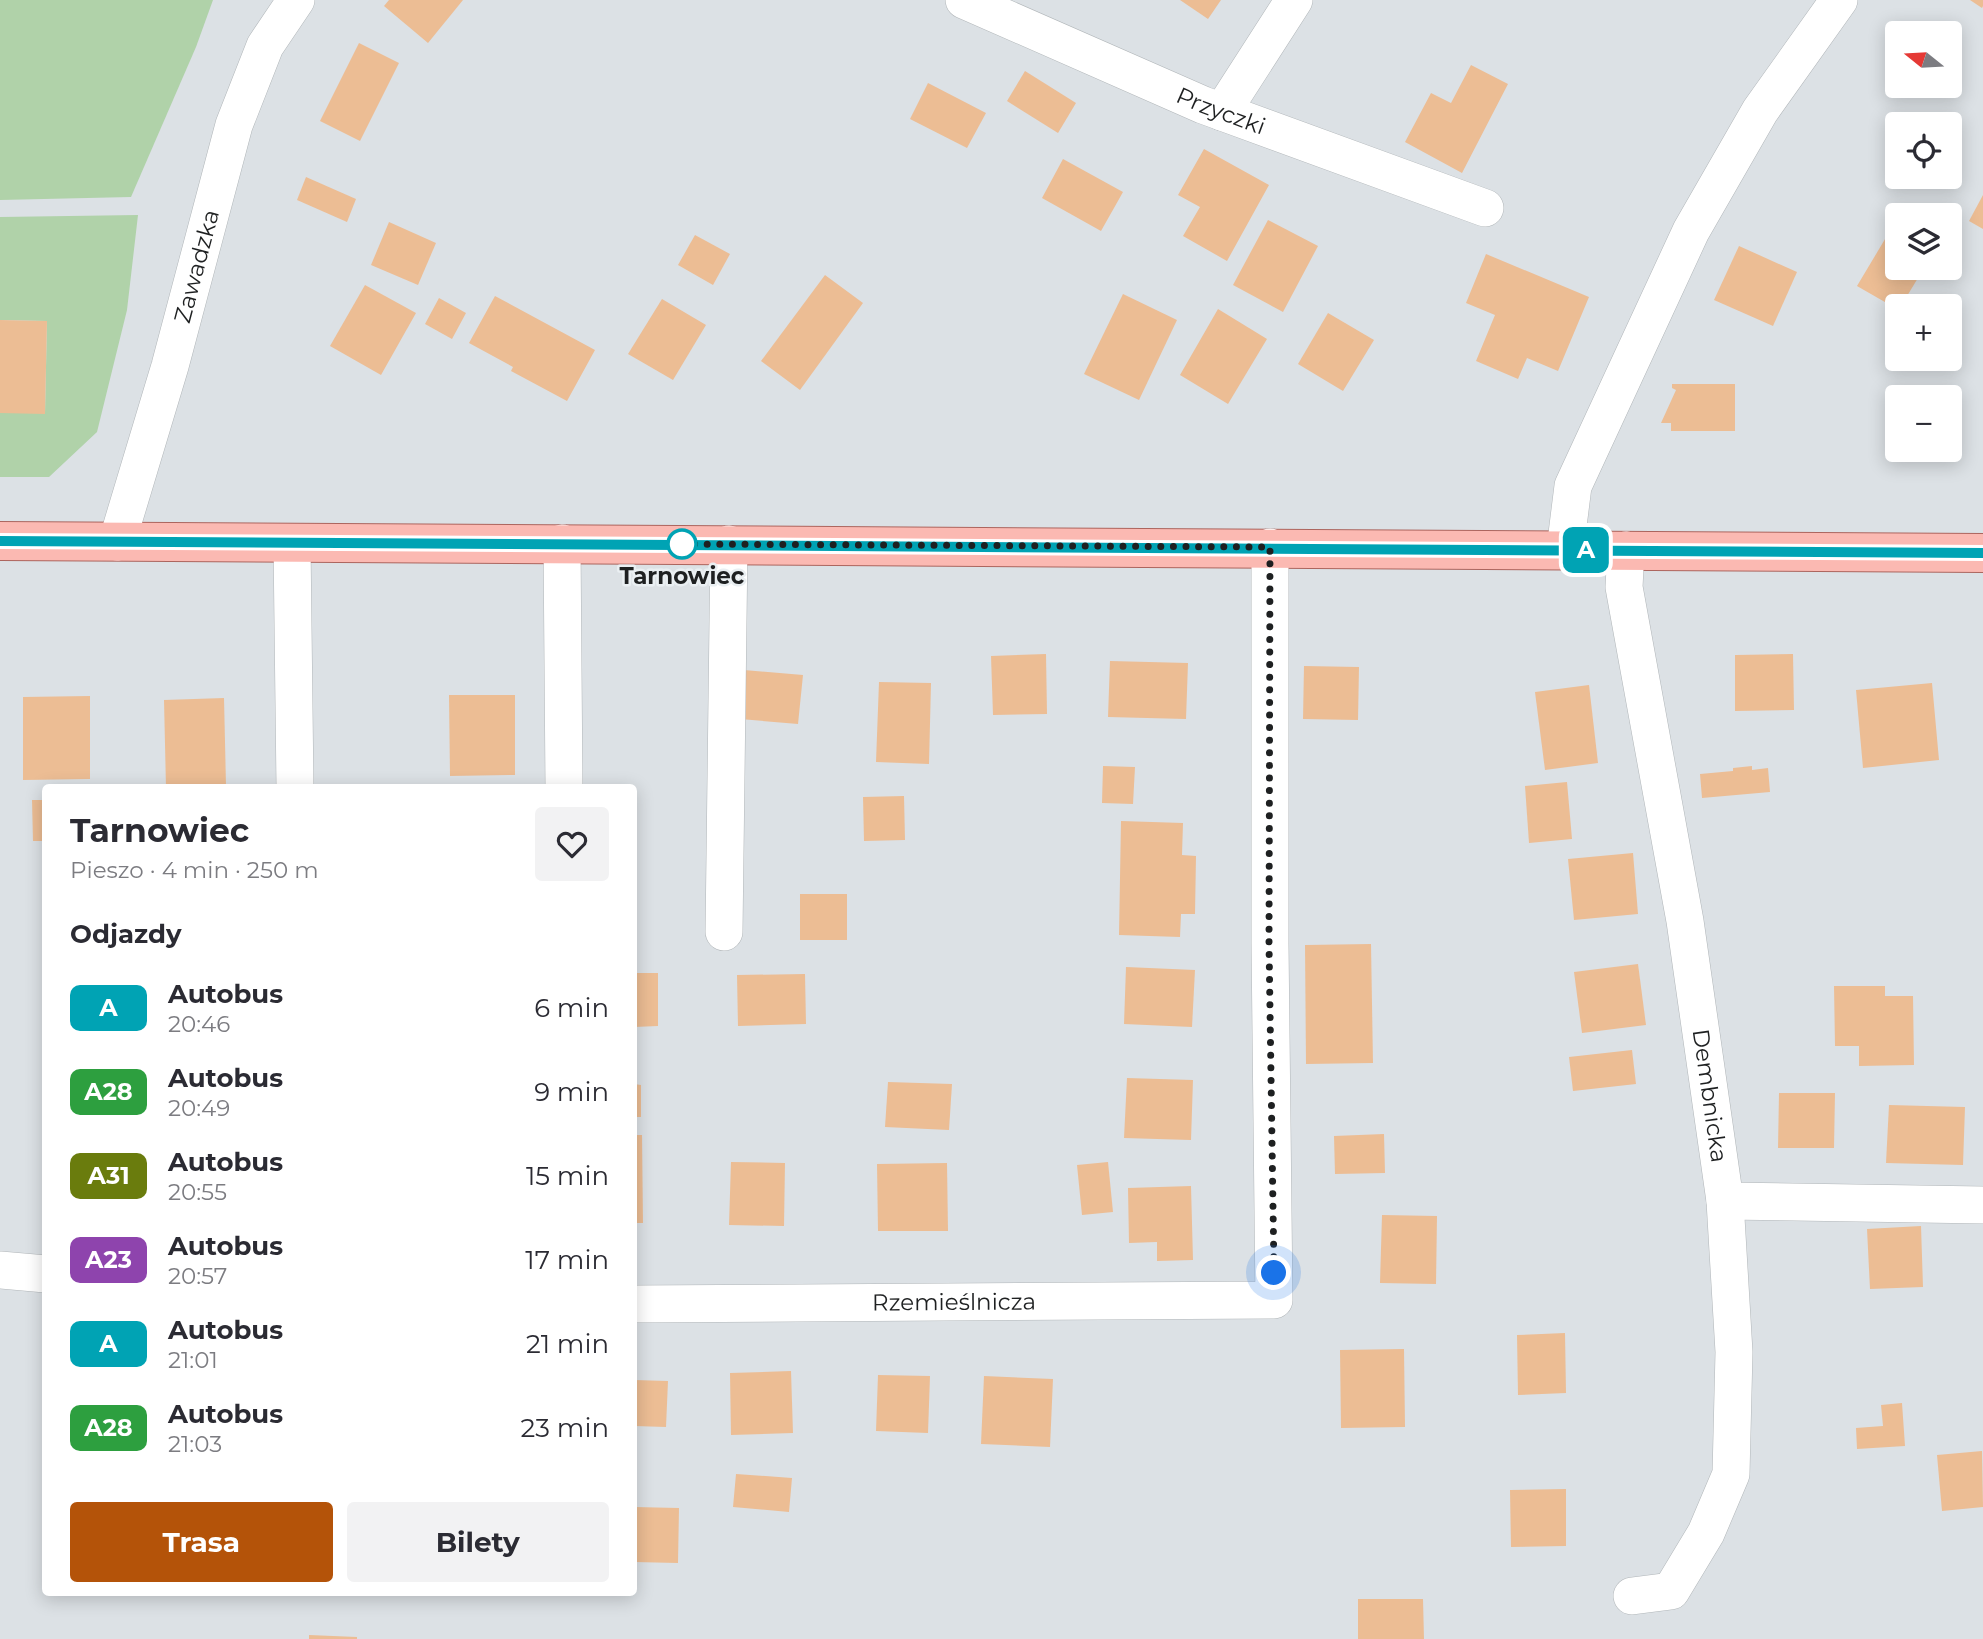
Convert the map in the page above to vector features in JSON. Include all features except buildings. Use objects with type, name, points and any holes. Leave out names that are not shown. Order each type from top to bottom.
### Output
[{"type":"main road","points":[[0,541],[1983,553]]},
{"type":"street","name":"Zawadzka","points":[[117,542],[159,404],[234,125],[265,46],[296,0]]},
{"type":"street","name":"Przyczki","points":[[964,0],[1222,112],[1485,208]]},
{"type":"street","points":[[1222,112],[1294,0]]},
{"type":"street","points":[[1565,550],[1573,486],[1690,232],[1760,111],[1839,0]]},
{"type":"street","points":[[292,543],[295,784]]},
{"type":"street","points":[[562,544],[564,784]]},
{"type":"street","points":[[724,932],[729,544]]},
{"type":"street","name":"Rzemieślnicza","points":[[637,1304],[1274,1300],[1269,944],[1270,547]]},
{"type":"street","name":"Dembnicka","points":[[1626,550],[1624,587],[1685,921],[1725,1201],[1734,1352],[1731,1474],[1706,1533],[1671,1591],[1632,1596]]},
{"type":"street","points":[[1725,1201],[1983,1205]]},
{"type":"street","points":[[0,1270],[42,1274]]},
{"type":"green space","points":[[0,0],[213,0],[196,47],[131,197],[0,200]]},
{"type":"green space","points":[[138,215],[127,310],[97,432],[49,477],[0,477],[0,413],[45,413],[47,321],[0,320],[0,217]]},
{"type":"bus line","name":"A","points":[[0,541],[1983,553]]},
{"type":"place","name":"Tarnowiec","points":[[682,544]]},
{"type":"route","points":[[682,544],[1270,547],[1269,944],[1274,1273]]}]
